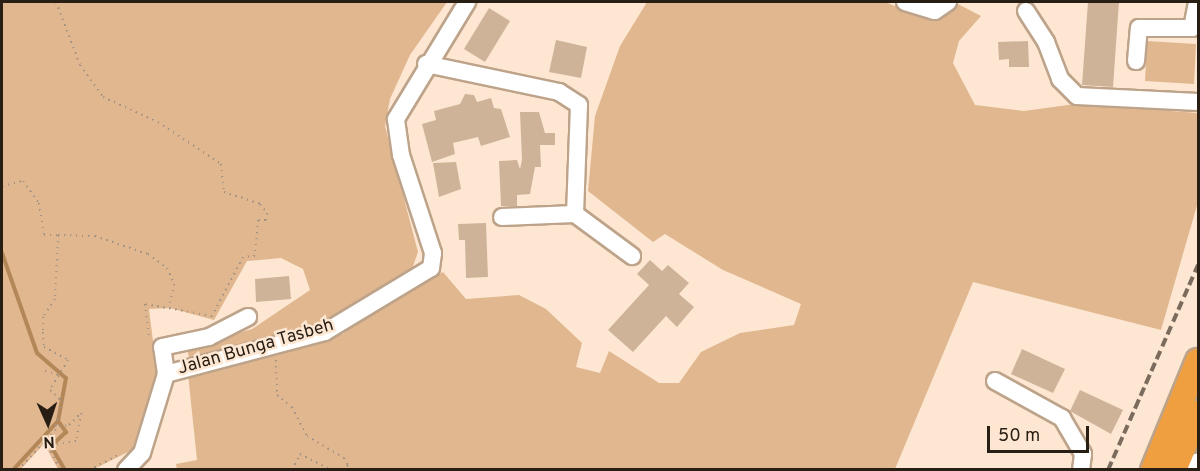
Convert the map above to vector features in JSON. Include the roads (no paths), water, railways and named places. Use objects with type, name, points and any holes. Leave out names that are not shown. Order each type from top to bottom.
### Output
[{"type":"highway","points":[[1153,470],[1198,361]]},
{"type":"highway","points":[[1174,470],[1198,412]]},
{"type":"street","name":"Jalan Bunga Tasbeh","points":[[126,470],[142,453],[166,374],[275,345],[339,325],[431,268],[433,253],[401,155],[396,119],[426,64],[467,2]]},
{"type":"street","points":[[905,2],[935,11],[948,2]]},
{"type":"street","points":[[1136,61],[1139,28],[1192,28],[1197,2]]},
{"type":"street","points":[[1026,11],[1046,42],[1063,84],[1077,96],[1198,102]]},
{"type":"street","points":[[426,64],[575,99],[580,113],[575,214]]},
{"type":"street","points":[[502,217],[575,214],[632,256]]},
{"type":"street","points":[[166,374],[162,347],[209,337],[248,317]]},
{"type":"street","points":[[995,381],[1062,418],[1083,454],[1081,470]]},
{"type":"street","points":[[1196,470],[1198,461]]},
{"type":"waterway","points":[[2,253],[37,353],[66,378],[58,421],[13,470]]},
{"type":"waterway","points":[[58,421],[66,432],[51,446],[65,470]]},
{"type":"railway","points":[[1108,470],[1198,265]]}]
